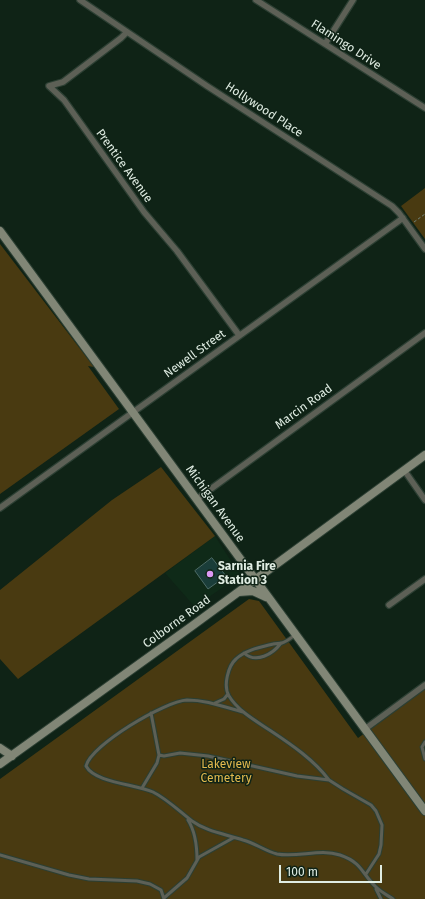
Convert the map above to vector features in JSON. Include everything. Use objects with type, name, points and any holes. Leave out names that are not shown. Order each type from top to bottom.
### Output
[{"type":"main road","name":"Michigan Avenue","points":[[0,231],[425,811]]},
{"type":"main road","name":"Colborne Road","points":[[0,764],[425,455]]},
{"type":"main road","points":[[236,593],[253,591],[261,593],[269,599]]},
{"type":"main road","points":[[0,748],[12,756]]},
{"type":"street","name":"Hollywood Place","points":[[80,0],[233,104],[388,203],[403,218],[425,249]]},
{"type":"street","name":"Flamingo Drive","points":[[256,0],[425,108]]},
{"type":"street","points":[[324,44],[353,0]]},
{"type":"street","name":"Prentice Avenue","points":[[127,32],[63,82],[49,86],[64,100],[144,212],[177,251],[239,335]]},
{"type":"street","name":"Newell Street","points":[[0,508],[403,218]]},
{"type":"street","name":"Marcin Road","points":[[196,499],[425,333]]},
{"type":"street","points":[[404,470],[425,500]]},
{"type":"street","points":[[389,605],[425,579]]},
{"type":"street","points":[[365,729],[425,685]]},
{"type":"lane","points":[[296,635],[281,643],[244,653],[236,659],[229,668],[227,685],[228,694],[244,712],[300,752],[323,772],[329,780],[371,805],[379,818],[382,831],[381,845],[379,854],[366,874]]},
{"type":"lane","points":[[244,653],[252,657],[262,657],[275,650],[281,643]]},
{"type":"lane","points":[[215,703],[224,699],[228,694]]},
{"type":"lane","points":[[244,712],[203,701],[185,700],[173,702],[129,726],[96,751],[86,766],[93,774],[100,777],[153,792],[192,821],[207,829],[244,840],[276,854],[294,855],[322,852],[339,854],[355,862],[376,887],[381,899]]},
{"type":"lane","points":[[142,788],[160,756],[151,713]]},
{"type":"lane","points":[[425,742],[422,747],[425,758]]},
{"type":"lane","points":[[160,756],[184,754],[208,756],[297,776],[329,780]]},
{"type":"lane","points":[[186,816],[190,822],[197,860]]},
{"type":"lane","points":[[0,855],[89,879],[137,881],[150,884],[160,890],[164,899],[187,878],[197,860],[204,854],[234,837]]},
{"type":"lane","points":[[376,887],[393,899]]},
{"type":"path","points":[[408,226],[425,214]]},
{"type":"shaded area","points":[[215,536],[240,575],[195,607],[165,573]]},
{"type":"green space","points":[[425,188],[425,239],[401,206]]},
{"type":"green space","points":[[0,244],[94,367],[88,366],[119,409],[0,494]]},
{"type":"green space","points":[[161,467],[215,536],[18,679],[0,659],[0,590],[112,500]]},
{"type":"green space","name":"Lakeview Cemetery","points":[[249,599],[259,601],[358,738],[425,687],[425,899],[0,899],[0,779]]},
{"type":"building","name":"Sarnia Fire Station 3","points":[[212,558],[226,576],[208,589],[195,571]]},
{"type":"place","name":"Sarnia Fire Station 3","points":[[210,574]]}]
